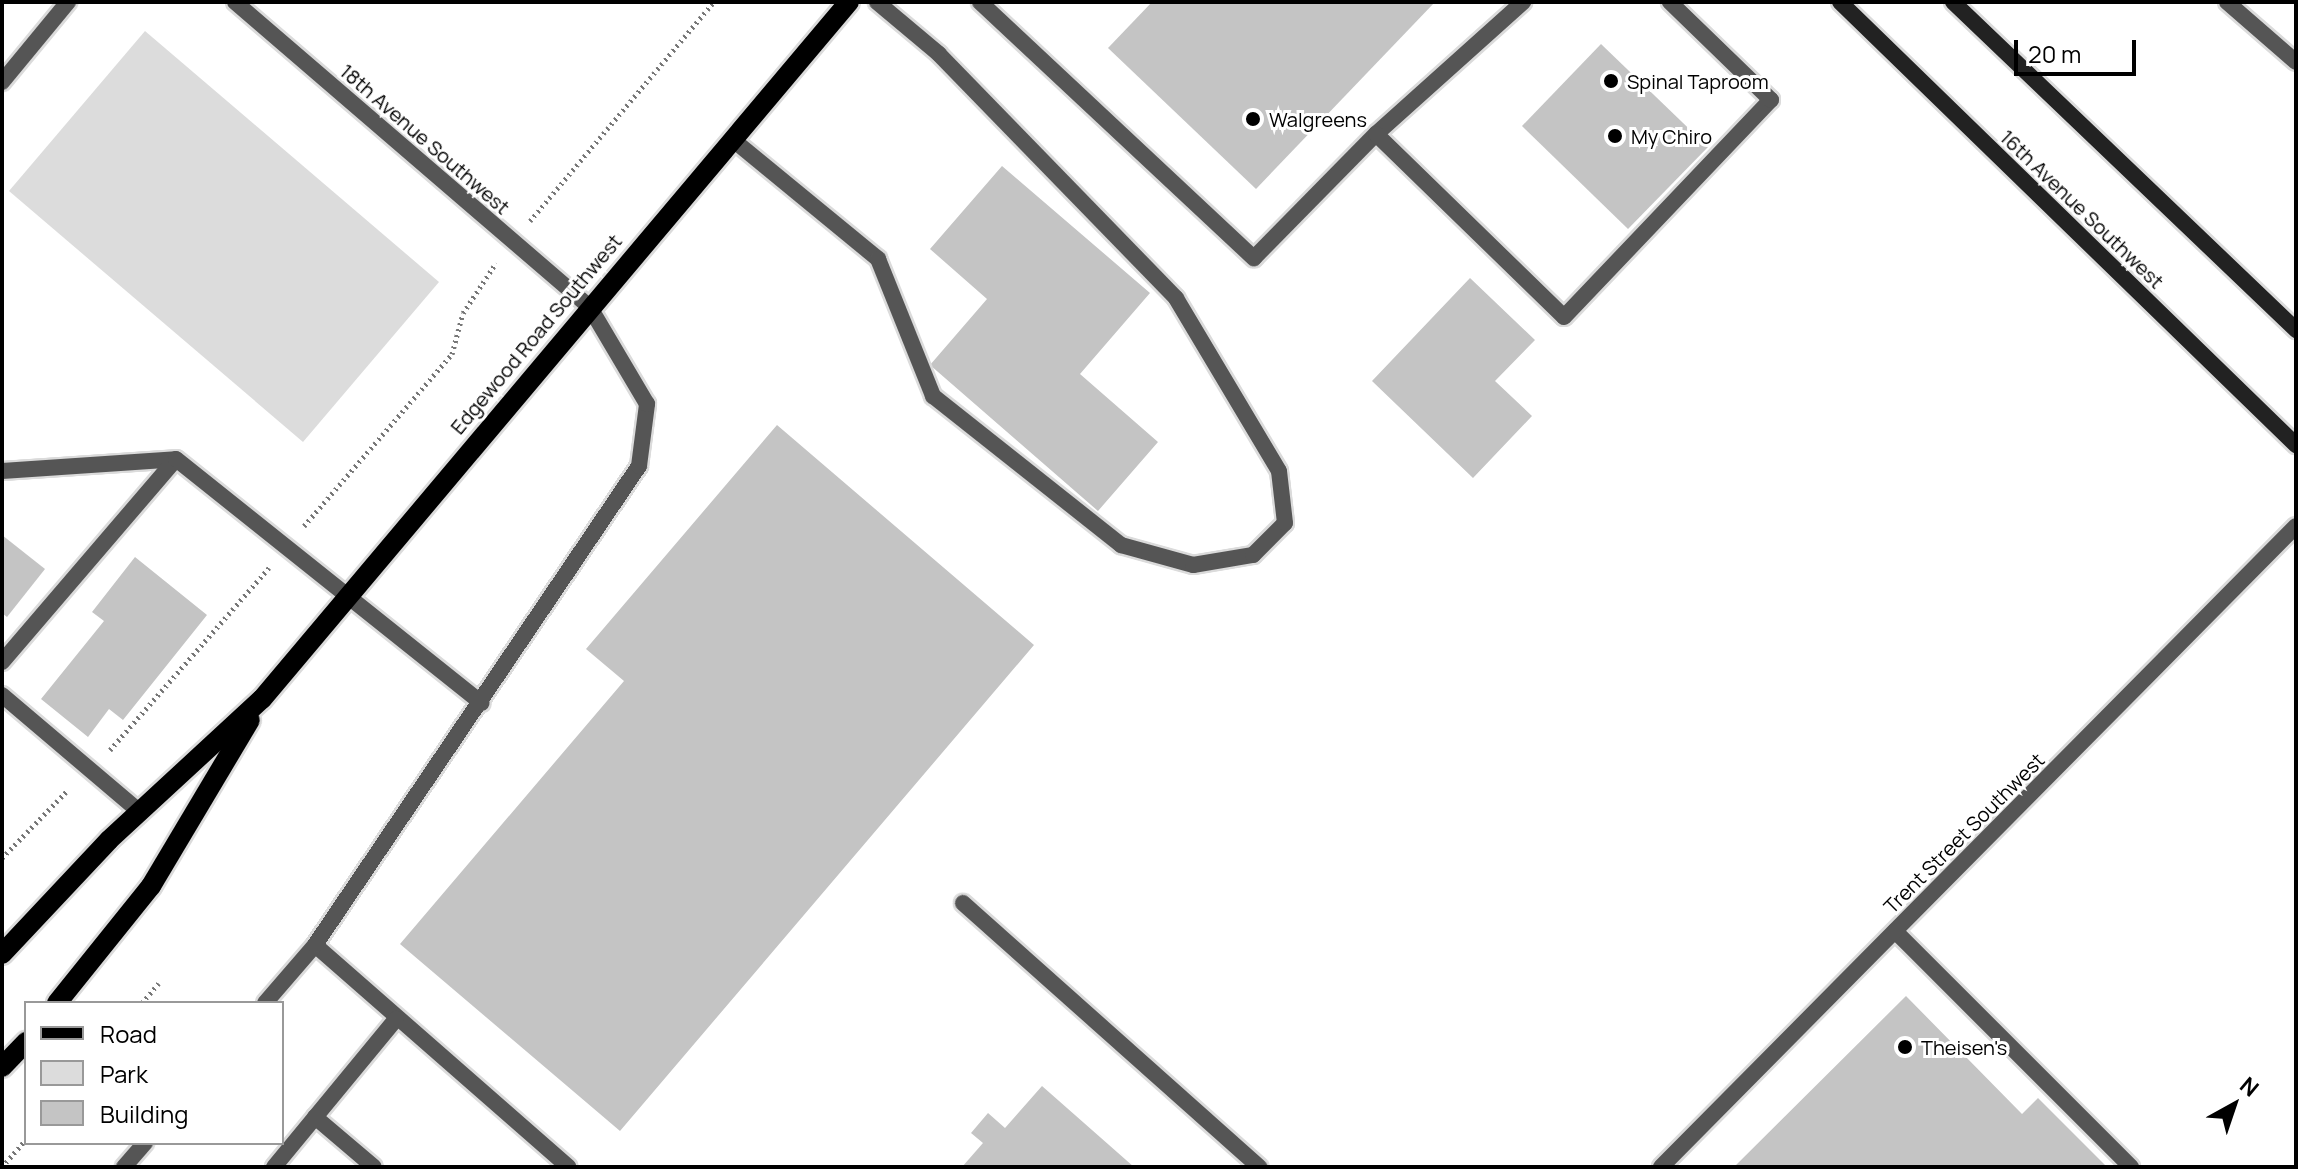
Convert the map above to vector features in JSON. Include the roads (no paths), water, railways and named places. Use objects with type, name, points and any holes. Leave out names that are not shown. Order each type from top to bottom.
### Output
[{"type":"main road","name":"Edgewood Road Southwest","points":[[5,944],[262,699],[589,306],[849,2]]},
{"type":"main road","name":"16th Avenue Southwest","points":[[1840,2],[2296,445]]},
{"type":"main road","points":[[1953,2],[2296,330]]},
{"type":"main road","name":"Edgewood Road Southwest","points":[[59,1001],[151,886],[262,699]]},
{"type":"main road","points":[[2,1067],[24,1044]]},
{"type":"street","points":[[2,82],[68,2]]},
{"type":"street","name":"18th Avenue Southwest","points":[[235,2],[589,306],[647,404],[639,466],[482,703],[315,945],[267,1001]]},
{"type":"street","points":[[732,139],[878,259],[933,396],[1121,545],[1193,565],[1253,555],[1285,523],[1279,471],[1176,298],[939,54],[877,2]]},
{"type":"street","points":[[980,2],[1254,258],[1376,134],[1523,2]]},
{"type":"street","points":[[1376,134],[1564,317],[1771,100],[1670,2]]},
{"type":"street","points":[[2227,2],[2296,62]]},
{"type":"street","points":[[5,653],[176,459]]},
{"type":"street","points":[[2,471],[176,459],[482,703]]},
{"type":"street","name":"Trent Street Southwest","points":[[1661,1167],[2296,526]]},
{"type":"street","points":[[2,695],[140,812]]},
{"type":"street","points":[[963,903],[1259,1167]]},
{"type":"street","points":[[1895,931],[2131,1167]]},
{"type":"street","points":[[315,945],[396,1019],[569,1167]]},
{"type":"street","points":[[274,1167],[396,1019]]},
{"type":"street","points":[[315,1117],[374,1167]]},
{"type":"street","points":[[124,1167],[143,1145]]},
{"type":"place","name":"Spinal Taproom","points":[[1611,81]]},
{"type":"place","name":"Walgreens","points":[[1253,119]]},
{"type":"place","name":"My Chiro","points":[[1615,136]]},
{"type":"place","name":"Theisen's","points":[[1905,1047]]}]
